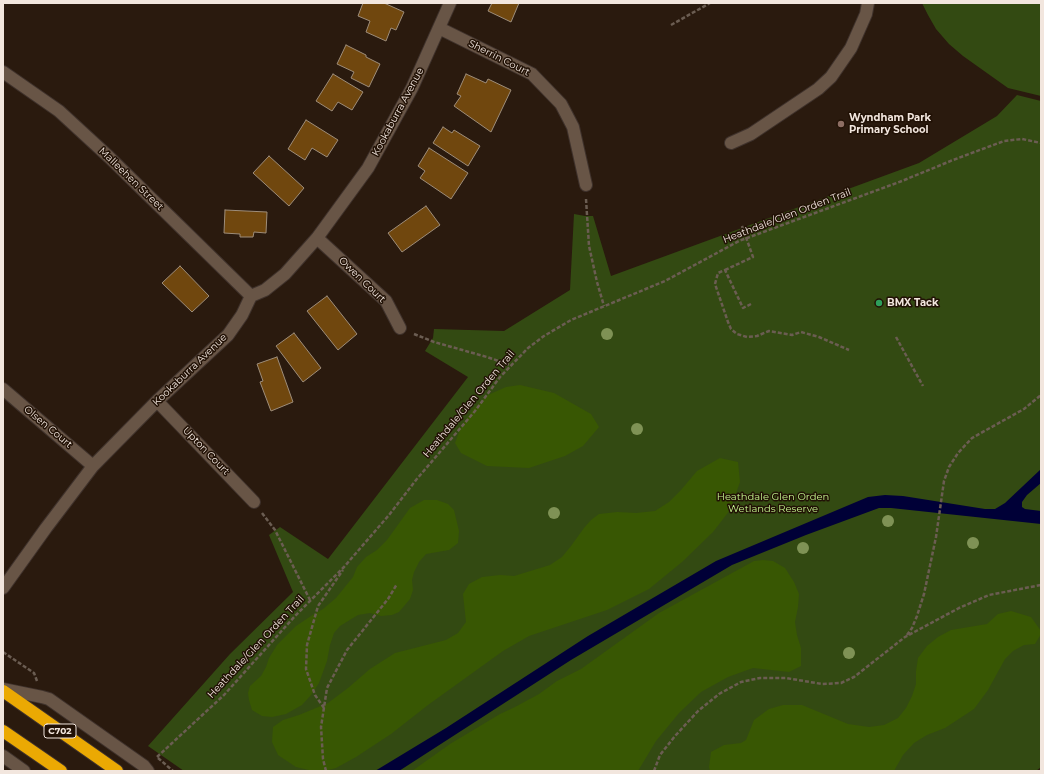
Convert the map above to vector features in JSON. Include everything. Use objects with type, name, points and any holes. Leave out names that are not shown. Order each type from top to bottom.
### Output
[{"type":"highway","name":"C702","points":[[3,690],[117,771]]},
{"type":"highway","points":[[3,731],[61,771]]},
{"type":"street","name":"Kookaburra Avenue","points":[[3,588],[93,466],[157,401],[228,335],[242,314],[251,296],[265,290],[285,274],[317,238],[368,168],[412,88],[450,3]]},
{"type":"street","points":[[731,143],[751,134],[812,93],[831,77],[851,48],[866,14],[868,3]]},
{"type":"street","name":"Sherrin Court","points":[[439,28],[532,74],[561,104],[574,126],[586,185]]},
{"type":"street","name":"Malleehen Street","points":[[3,72],[59,111],[109,157],[251,296]]},
{"type":"street","name":"Owen Court","points":[[317,238],[386,300],[400,328]]},
{"type":"street","name":"Olsen Court","points":[[3,389],[93,466]]},
{"type":"street","name":"Upton Court","points":[[157,401],[254,502]]},
{"type":"street","points":[[3,690],[42,697],[49,700],[144,766],[148,771]]},
{"type":"street","points":[[3,756],[24,771]]},
{"type":"path","points":[[671,25],[710,3]]},
{"type":"path","name":"Heathdale/Glen Orden Trail","points":[[157,757],[224,694],[310,600],[348,563],[416,480],[475,412],[510,365],[528,348],[544,336],[571,320],[665,281],[716,252],[746,238],[902,181],[1004,141],[1022,139],[1041,143]]},
{"type":"path","points":[[586,185],[589,246],[604,306]]},
{"type":"path","points":[[742,226],[753,257],[718,273],[716,284],[731,329],[737,334],[747,337],[757,336],[769,331],[792,335],[801,332],[823,338],[849,350]]},
{"type":"path","points":[[725,270],[743,308],[751,304]]},
{"type":"path","points":[[400,328],[434,342],[493,358],[510,365]]},
{"type":"path","points":[[896,337],[923,386]]},
{"type":"path","points":[[905,637],[912,628],[924,594],[936,538],[940,500],[949,467],[958,453],[972,438],[1024,409],[1041,395]]},
{"type":"path","points":[[254,502],[275,530],[310,600]]},
{"type":"path","points":[[324,708],[315,695],[306,668],[307,645],[318,606],[348,563]]},
{"type":"path","points":[[326,771],[323,759],[321,727],[327,688],[347,650],[388,600],[397,584]]},
{"type":"path","points":[[654,771],[660,755],[698,711],[719,694],[741,682],[760,678],[786,678],[822,684],[841,683],[854,677],[905,637],[959,608],[989,596],[1041,586]]},
{"type":"path","points":[[3,652],[34,673],[42,697]]},
{"type":"green space","points":[[922,3],[1041,3],[1041,96],[1008,88],[963,56],[949,44],[936,29]]},
{"type":"green space","name":"Heathdale Glen Orden Wetlands Reserve","points":[[1017,95],[1041,101],[1041,767],[1036,771],[184,771],[148,746],[230,654],[293,592],[269,535],[280,527],[328,559],[468,377],[425,351],[433,338],[434,329],[504,331],[570,290],[574,214],[593,216],[611,276],[919,163],[997,116]]},
{"type":"green space","points":[[520,385],[554,393],[591,414],[599,427],[583,446],[565,456],[529,468],[487,466],[461,453],[455,443],[461,427],[474,408],[488,395],[506,387]]},
{"type":"green space","points":[[720,458],[738,462],[740,482],[730,510],[713,532],[682,562],[649,589],[607,610],[529,636],[503,651],[428,705],[391,734],[336,768],[324,771],[313,771],[296,767],[278,755],[272,742],[273,727],[283,720],[328,703],[370,669],[395,653],[446,640],[458,633],[466,622],[463,594],[469,584],[482,577],[500,575],[514,576],[550,565],[562,557],[584,528],[599,514],[655,511],[669,502],[697,471]]},
{"type":"green space","points":[[424,500],[437,500],[448,504],[454,510],[459,531],[458,543],[449,550],[426,554],[419,562],[412,580],[413,590],[410,599],[399,612],[392,615],[381,616],[370,613],[358,615],[340,626],[334,633],[327,661],[319,683],[302,705],[286,714],[272,717],[262,716],[252,710],[248,693],[250,686],[261,676],[277,645],[296,626],[323,609],[336,598],[353,577],[357,567],[366,557],[377,550],[387,540],[410,508]]},
{"type":"green space","points":[[754,561],[773,561],[785,568],[794,582],[799,594],[795,622],[801,648],[801,666],[789,672],[753,668],[728,677],[701,692],[679,713],[656,741],[638,771],[412,771],[450,744],[500,714],[539,694],[557,681],[581,669],[659,613]]},
{"type":"green space","points":[[1011,611],[1031,617],[1041,631],[1041,634],[1035,644],[1024,645],[1013,651],[1005,659],[988,690],[974,709],[945,728],[927,735],[914,743],[903,755],[894,771],[710,771],[709,767],[711,752],[724,745],[741,743],[746,740],[754,720],[769,709],[783,705],[802,705],[848,724],[869,727],[884,725],[898,718],[906,708],[912,696],[916,684],[918,658],[927,646],[938,637],[951,630],[987,624],[998,614]]},
{"type":"shaded area","points":[[1041,469],[1041,483],[1027,495],[1022,502],[1022,507],[1025,509],[1041,511],[1041,524],[879,508],[806,535],[732,565],[571,660],[399,771],[375,771],[446,728],[588,636],[716,561],[868,497],[885,495],[903,496],[985,509],[995,509],[1005,503]]},
{"type":"building","points":[[363,3],[384,3],[404,12],[396,30],[391,28],[386,41],[366,32],[370,21],[358,16]]},
{"type":"building","points":[[492,3],[519,3],[511,22],[488,11]]},
{"type":"building","points":[[346,45],[380,64],[369,87],[351,78],[354,72],[337,64]]},
{"type":"building","points":[[333,74],[363,92],[352,110],[338,102],[332,111],[316,101]]},
{"type":"building","points":[[466,74],[486,83],[488,79],[511,90],[491,132],[454,106],[461,96],[457,94]]},
{"type":"building","points":[[306,120],[338,140],[327,157],[312,148],[305,160],[288,149]]},
{"type":"building","points":[[443,127],[452,133],[454,130],[480,146],[468,166],[433,143]]},
{"type":"building","points":[[429,148],[468,173],[451,199],[420,178],[425,171],[418,166]]},
{"type":"building","points":[[269,156],[304,188],[289,206],[253,173]]},
{"type":"building","points":[[426,206],[440,225],[402,252],[388,233]]},
{"type":"building","points":[[225,210],[267,212],[266,233],[254,232],[253,237],[240,237],[240,234],[224,233]]},
{"type":"building","points":[[180,266],[209,296],[192,312],[162,283]]},
{"type":"building","points":[[327,296],[357,334],[338,350],[307,311]]},
{"type":"building","points":[[294,333],[321,368],[303,382],[276,346]]},
{"type":"building","points":[[277,357],[293,402],[271,411],[260,382],[263,381],[257,364]]},
{"type":"place","name":"Wyndham Park Primary School","points":[[841,124]]},
{"type":"place","name":"BMX Tack","points":[[879,303]]}]
